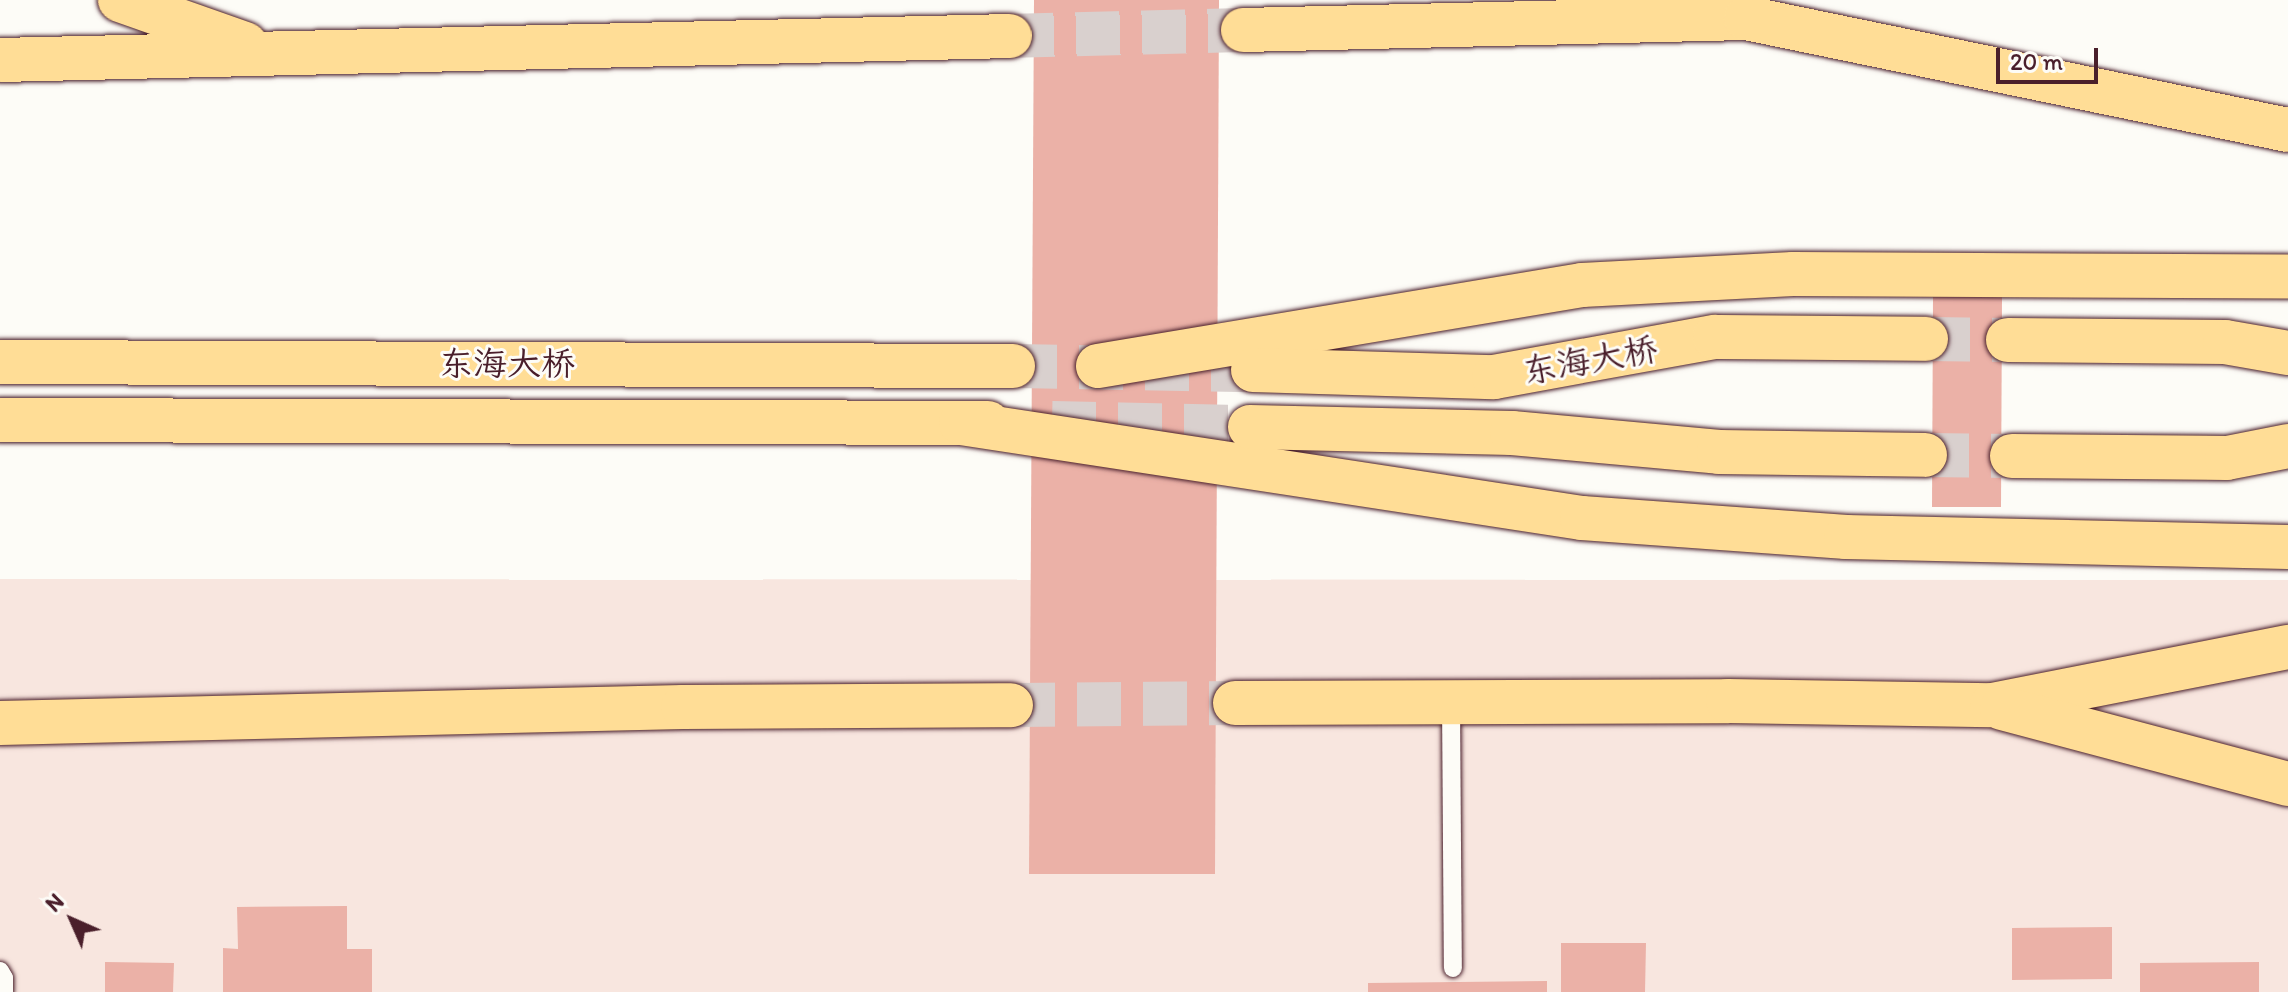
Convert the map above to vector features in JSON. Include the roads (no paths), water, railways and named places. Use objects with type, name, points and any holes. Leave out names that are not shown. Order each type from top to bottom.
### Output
[{"type":"highway","points":[[120,0],[270,53]]},
{"type":"highway","points":[[1746,18],[1788,0]]},
{"type":"highway","points":[[1243,30],[1746,18],[2288,130]]},
{"type":"highway","points":[[0,60],[1010,36]]},
{"type":"highway","points":[[1098,366],[1582,285],[1793,274],[2288,277]]},
{"type":"highway","name":"东海大桥","points":[[1253,370],[1494,377],[1715,337],[1926,339]]},
{"type":"highway","points":[[2008,340],[2225,342],[2288,353]]},
{"type":"highway","name":"东海大桥","points":[[0,362],[1013,366]]},
{"type":"highway","name":"东海大桥","points":[[0,420],[1010,423]]},
{"type":"highway","points":[[961,423],[1582,518],[1846,537],[2288,547]]},
{"type":"highway","name":"东海大桥","points":[[1250,427],[1512,433],[1719,452],[1925,455]]},
{"type":"highway","points":[[2012,456],[2227,458],[2288,446]]},
{"type":"highway","points":[[1235,703],[1728,701],[1992,705],[2288,647]]},
{"type":"highway","points":[[0,723],[667,707],[1011,705]]},
{"type":"highway","points":[[1992,705],[2288,784]]},
{"type":"lane","points":[[1451,702],[1453,968]]},
{"type":"tunnel","points":[[1010,36],[1243,30]]},
{"type":"tunnel","points":[[1926,339],[2008,340]]},
{"type":"tunnel","points":[[1013,366],[1253,370]]},
{"type":"tunnel","points":[[1052,423],[1250,427]]},
{"type":"tunnel","points":[[1925,455],[2012,456]]},
{"type":"tunnel","points":[[1011,705],[1235,703]]}]
